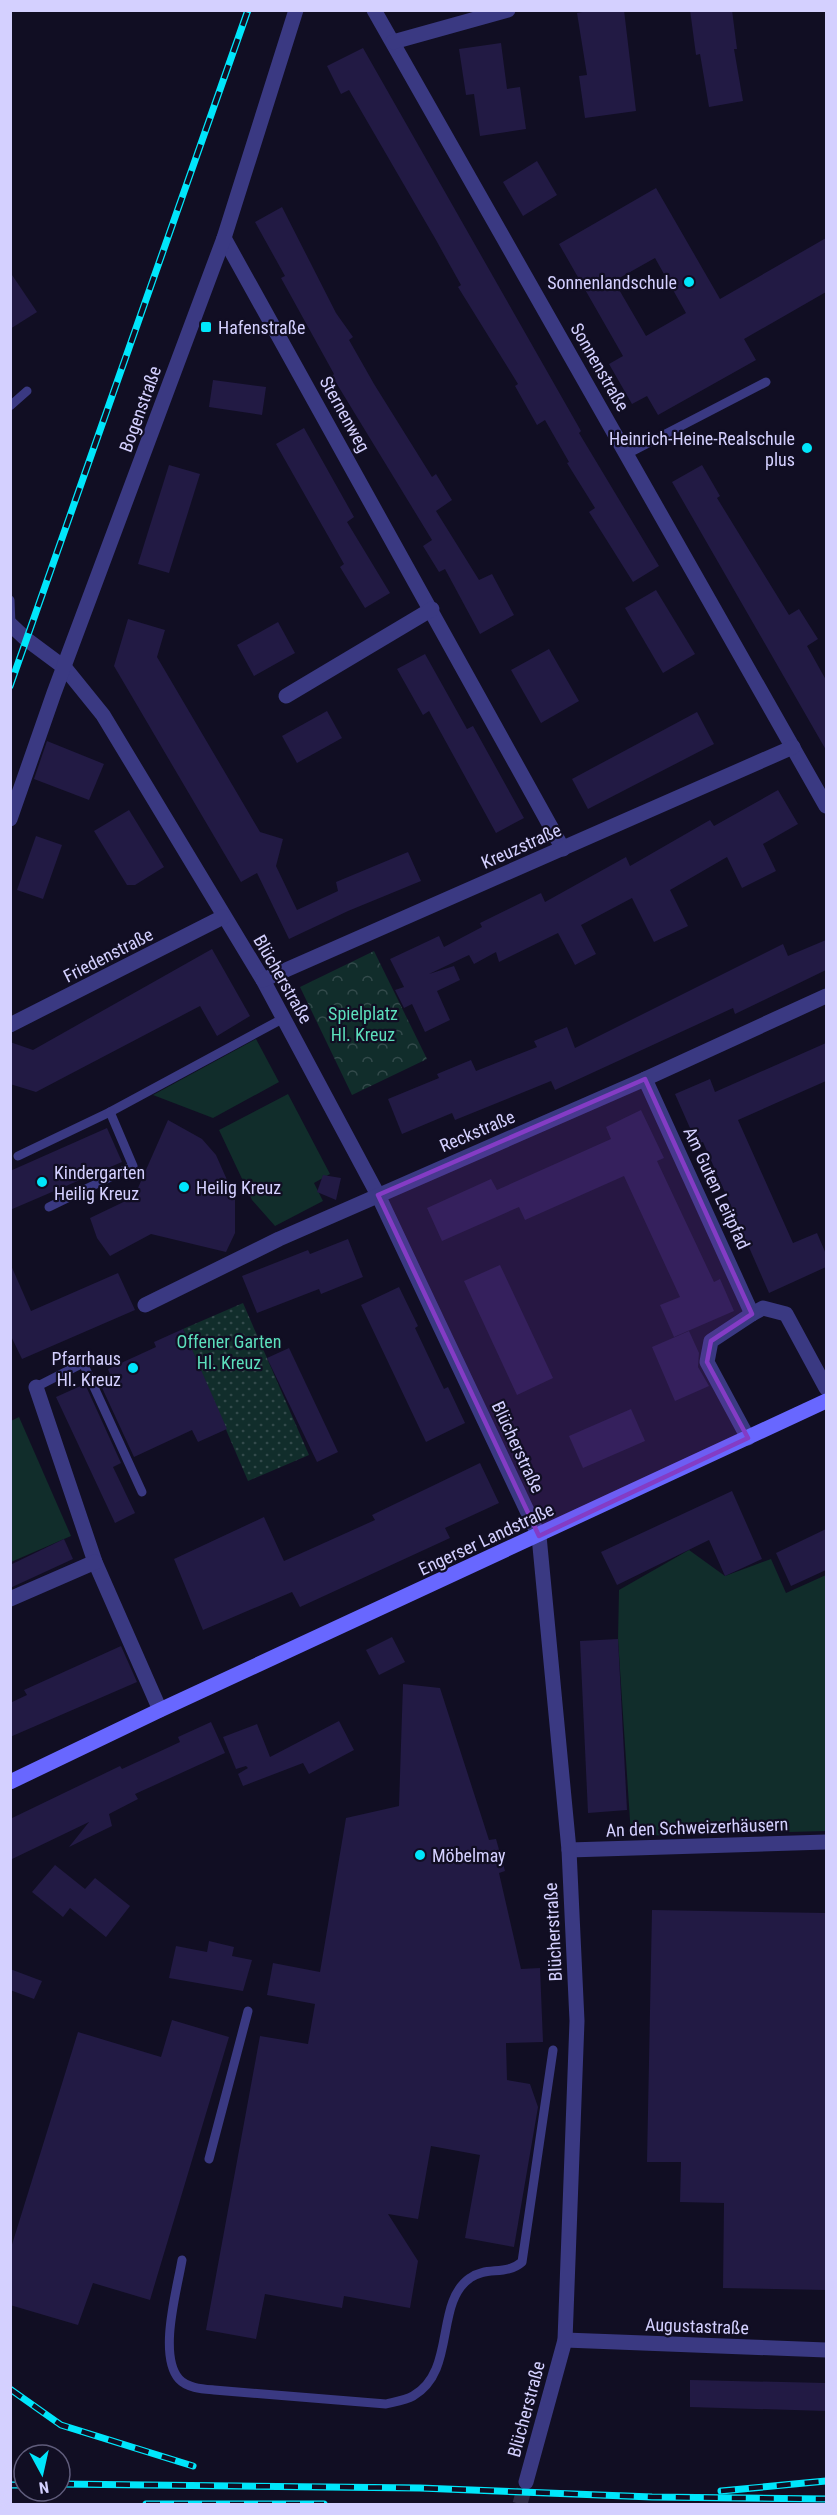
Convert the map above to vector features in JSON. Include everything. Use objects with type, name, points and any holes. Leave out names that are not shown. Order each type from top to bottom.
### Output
[{"type":"main road","name":"Engerser Landstraße","points":[[10,1782],[826,1401]]},
{"type":"street","name":"Bogenstraße","points":[[10,819],[224,238],[296,10]]},
{"type":"street","name":"Sonnenstraße","points":[[374,10],[826,806]]},
{"type":"street","points":[[393,42],[508,10]]},
{"type":"street","name":"Sternenweg","points":[[224,238],[432,609],[563,849]]},
{"type":"street","points":[[286,696],[432,609]]},
{"type":"street","name":"Blücherstraße","points":[[11,625],[64,668],[103,715],[263,980],[378,1195],[539,1536],[569,1851],[577,2021],[565,2340],[526,2482]]},
{"type":"street","name":"Kreuzstraße","points":[[263,980],[793,747]]},
{"type":"street","name":"Friedenstraße","points":[[10,1025],[223,917]]},
{"type":"street","name":"Reckstraße","points":[[145,1305],[218,1268],[378,1195],[645,1079],[826,996]]},
{"type":"street","name":"Am Guten Leitpfad","points":[[645,1079],[752,1314]]},
{"type":"street","points":[[748,1438],[707,1362],[711,1341],[752,1314],[763,1308],[786,1314],[826,1388]]},
{"type":"street","points":[[36,1387],[95,1562],[160,1710]]},
{"type":"street","points":[[10,1599],[95,1562]]},
{"type":"street","name":"An den Schweizerhäusern","points":[[569,1851],[826,1842]]},
{"type":"street","name":"Augustastraße","points":[[565,2340],[826,2350]]},
{"type":"lane","points":[[627,454],[766,382]]},
{"type":"lane","points":[[10,406],[27,391]]},
{"type":"lane","points":[[10,600],[11,625]]},
{"type":"lane","points":[[18,1156],[110,1112],[284,1018]]},
{"type":"lane","points":[[50,1207],[133,1166],[110,1112]]},
{"type":"lane","points":[[36,1387],[83,1364],[142,1492]]},
{"type":"lane","points":[[209,2159],[248,2012]]},
{"type":"lane","points":[[182,2260],[169,2345],[171,2362],[180,2381],[205,2389],[386,2404],[413,2397],[436,2373],[456,2293],[470,2277],[514,2269],[522,2262],[553,2050]]},
{"type":"highlighted area","points":[[645,1079],[752,1314],[711,1341],[707,1362],[748,1438],[539,1536],[378,1195]]},
{"type":"green space","name":"Spielplatz Hl. Kreuz","points":[[374,951],[427,1059],[352,1095],[300,987]]},
{"type":"green space","points":[[256,1039],[279,1082],[213,1118],[153,1095]]},
{"type":"green space","points":[[288,1094],[330,1174],[314,1183],[323,1201],[275,1226],[252,1200],[219,1130]]},
{"type":"green space","name":"Offener Garten Hl. Kreuz","points":[[243,1303],[309,1455],[248,1481],[183,1329]]},
{"type":"green space","points":[[19,1417],[71,1536],[11,1562],[11,1421]]},
{"type":"green space","points":[[689,1550],[725,1576],[771,1559],[786,1593],[826,1575],[826,1831],[631,1836],[618,1639],[619,1590]]},
{"type":"building","points":[[593,10],[624,10],[636,111],[585,118],[579,76],[587,75],[577,13]]},
{"type":"building","points":[[690,10],[732,10],[737,49],[734,49],[743,101],[709,107],[700,54],[696,55]]},
{"type":"building","points":[[501,43],[507,89],[520,87],[526,129],[480,136],[474,94],[466,95],[459,49]]},
{"type":"building","points":[[363,48],[581,431],[579,433],[659,566],[633,582],[589,512],[595,508],[567,463],[569,462],[545,420],[537,425],[515,386],[518,384],[458,287],[461,285],[349,90],[341,94],[327,66]]},
{"type":"building","points":[[537,161],[557,195],[523,216],[503,182]]},
{"type":"building","points":[[656,188],[720,299],[826,238],[826,292],[744,339],[756,360],[658,415],[647,396],[632,404],[609,364],[623,356],[559,244]],"holes":[[[655,258],[686,313],[646,336],[614,281]]]},
{"type":"building","points":[[282,207],[336,313],[353,337],[349,340],[374,384],[432,477],[436,474],[452,500],[436,511],[479,580],[492,574],[514,615],[480,634],[445,569],[439,572],[423,546],[432,540],[332,376],[334,374],[281,278],[285,276],[255,222]]},
{"type":"building","points":[[10,272],[37,312],[10,329]]},
{"type":"building","points":[[213,380],[266,387],[262,415],[209,407]]},
{"type":"building","points":[[304,428],[354,517],[347,522],[390,593],[365,608],[340,567],[344,564],[276,444]]},
{"type":"building","points":[[169,465],[200,474],[169,573],[138,564]]},
{"type":"building","points":[[702,465],[720,496],[717,498],[789,615],[799,609],[818,639],[807,646],[826,680],[826,750],[672,482]]},
{"type":"building","points":[[656,590],[695,654],[663,673],[625,608]]},
{"type":"building","points":[[128,619],[165,630],[157,657],[260,832],[283,839],[276,866],[297,910],[338,891],[336,882],[408,852],[421,881],[348,911],[289,939],[257,873],[241,882],[114,666]]},
{"type":"building","points":[[278,622],[295,653],[254,676],[237,645]]},
{"type":"building","points":[[549,649],[579,701],[541,723],[511,670]]},
{"type":"building","points":[[425,654],[467,729],[473,726],[524,818],[496,833],[429,711],[423,715],[397,669]]},
{"type":"building","points":[[327,711],[342,738],[297,763],[282,736]]},
{"type":"building","points":[[697,712],[714,744],[588,809],[572,779]]},
{"type":"building","points":[[47,741],[104,764],[89,800],[34,779]]},
{"type":"building","points":[[778,790],[798,824],[763,844],[776,871],[742,888],[727,857],[670,890],[688,926],[654,942],[632,898],[581,925],[596,954],[575,965],[558,933],[499,962],[496,952],[474,964],[469,955],[429,974],[454,966],[460,980],[437,991],[450,1020],[425,1032],[412,1004],[404,1008],[395,990],[404,987],[390,959],[439,936],[444,947],[482,927],[480,923],[541,893],[545,902],[626,857],[630,866],[710,820],[714,826]]},
{"type":"building","points":[[129,810],[164,867],[135,885],[127,885],[94,831]]},
{"type":"building","points":[[36,836],[62,845],[43,899],[17,890]]},
{"type":"building","points":[[826,940],[826,970],[735,1014],[733,1008],[555,1090],[551,1081],[455,1120],[452,1113],[402,1134],[388,1099],[439,1078],[437,1074],[471,1060],[476,1071],[537,1047],[534,1041],[567,1027],[575,1048],[783,944],[788,956]]},
{"type":"building","points":[[212,949],[250,1016],[217,1036],[200,1006],[36,1092],[10,1084],[10,1042],[33,1050]]},
{"type":"building","points":[[826,1043],[826,1081],[738,1120],[793,1243],[817,1233],[826,1254],[826,1267],[769,1293],[703,1142],[697,1144],[675,1094],[710,1079],[715,1092]]},
{"type":"building","points":[[641,1110],[664,1158],[657,1161],[714,1282],[720,1279],[734,1311],[674,1337],[660,1305],[680,1297],[624,1176],[525,1220],[519,1207],[442,1241],[427,1208],[491,1179],[497,1190],[611,1139],[606,1127]]},
{"type":"building","name":"Heilig Kreuz","points":[[168,1120],[202,1139],[216,1155],[235,1198],[235,1233],[226,1252],[151,1234],[110,1256],[97,1238],[90,1218],[134,1197]]},
{"type":"building","points":[[107,1128],[122,1162],[10,1210],[10,1171]]},
{"type":"building","points":[[323,1175],[341,1178],[336,1200],[317,1192]]},
{"type":"building","points":[[348,1239],[363,1277],[321,1294],[319,1289],[257,1313],[242,1276],[308,1250],[310,1254]]},
{"type":"building","points":[[10,1263],[31,1311],[118,1273],[135,1310],[22,1359],[10,1334]]},
{"type":"building","points":[[500,1265],[553,1378],[517,1395],[464,1281]]},
{"type":"building","points":[[399,1287],[418,1326],[415,1328],[444,1389],[448,1387],[465,1423],[426,1442],[361,1305]]},
{"type":"building","points":[[183,1329],[227,1429],[198,1442],[192,1430],[134,1457],[98,1379],[110,1374],[108,1369],[156,1347],[154,1342]]},
{"type":"building","points":[[689,1331],[699,1353],[698,1367],[709,1386],[675,1401],[652,1347]]},
{"type":"building","points":[[289,1348],[338,1452],[317,1462],[267,1358]]},
{"type":"building","points":[[85,1384],[121,1463],[113,1467],[135,1513],[115,1523],[56,1397]]},
{"type":"building","points":[[631,1409],[645,1441],[583,1468],[569,1436]]},
{"type":"building","points":[[480,1463],[499,1503],[445,1528],[450,1538],[300,1607],[292,1592],[203,1630],[174,1559],[264,1517],[284,1561],[375,1520],[372,1515]]},
{"type":"building","points":[[732,1491],[762,1559],[725,1576],[709,1540],[617,1585],[601,1552]]},
{"type":"building","points":[[826,1529],[826,1570],[791,1586],[776,1553]]},
{"type":"building","points":[[64,1539],[73,1559],[10,1588],[10,1565]]},
{"type":"building","points":[[392,1637],[405,1662],[379,1675],[366,1650]]},
{"type":"building","points":[[618,1639],[627,1810],[588,1813],[580,1641]]},
{"type":"building","points":[[121,1646],[137,1682],[10,1737],[10,1703],[27,1695],[24,1690]]},
{"type":"building","points":[[403,1684],[440,1688],[489,1840],[496,1839],[505,1871],[499,1873],[521,1969],[540,1968],[543,2042],[506,2043],[507,2080],[530,2084],[538,2107],[514,2247],[465,2238],[480,2155],[431,2146],[418,2219],[388,2214],[418,2261],[410,2308],[344,2296],[342,2308],[265,2294],[256,2339],[206,2330],[260,2036],[308,2044],[315,2004],[267,1995],[273,1963],[320,1972],[346,1818],[399,1806]]},
{"type":"building","points":[[339,1721],[354,1750],[309,1774],[303,1763],[243,1786],[238,1774],[248,1768],[246,1766],[236,1769],[223,1737],[257,1724],[270,1757]]},
{"type":"building","points":[[211,1722],[225,1753],[135,1794],[138,1799],[109,1814],[112,1826],[69,1847],[89,1822],[10,1860],[10,1819],[120,1766],[122,1769],[180,1742],[178,1737]]},
{"type":"building","points":[[55,1865],[85,1889],[95,1878],[130,1906],[106,1937],[70,1908],[63,1917],[32,1892]]},
{"type":"building","points":[[652,1910],[826,1913],[826,2290],[723,2288],[724,2203],[680,2202],[681,2162],[647,2162]]},
{"type":"building","points":[[209,1941],[234,1947],[232,1956],[252,1960],[243,1991],[169,1978],[176,1946],[207,1952]]},
{"type":"building","points":[[10,1969],[42,1981],[34,1999],[10,1990]]},
{"type":"building","points":[[172,2020],[229,2037],[150,2300],[93,2283],[78,2325],[10,2305],[10,2251],[78,2032],[161,2057]]},
{"type":"building","points":[[690,2380],[826,2383],[826,2411],[690,2407]]},
{"type":"tunnel","points":[[520,2504],[526,2482]]},
{"type":"railway","points":[[10,686],[248,10]]},
{"type":"railway","points":[[10,2389],[61,2425],[193,2466]]},
{"type":"railway","points":[[721,2491],[826,2481]]},
{"type":"railway","points":[[72,2484],[420,2488],[652,2497],[826,2499]]},
{"type":"railway","points":[[146,2504],[324,2504]]},
{"type":"place","name":"Sonnenlandschule","points":[[689,282]]},
{"type":"place","name":"Hafenstraße","points":[[206,327]]},
{"type":"place","name":"Heinrich-Heine-Realschule plus","points":[[807,448]]},
{"type":"place","name":"Kindergarten Heilig Kreuz","points":[[42,1182]]},
{"type":"place","name":"Heilig Kreuz","points":[[184,1187]]},
{"type":"place","name":"Pfarrhaus Hl. Kreuz","points":[[133,1368]]},
{"type":"place","name":"Möbelmay","points":[[420,1855]]}]
